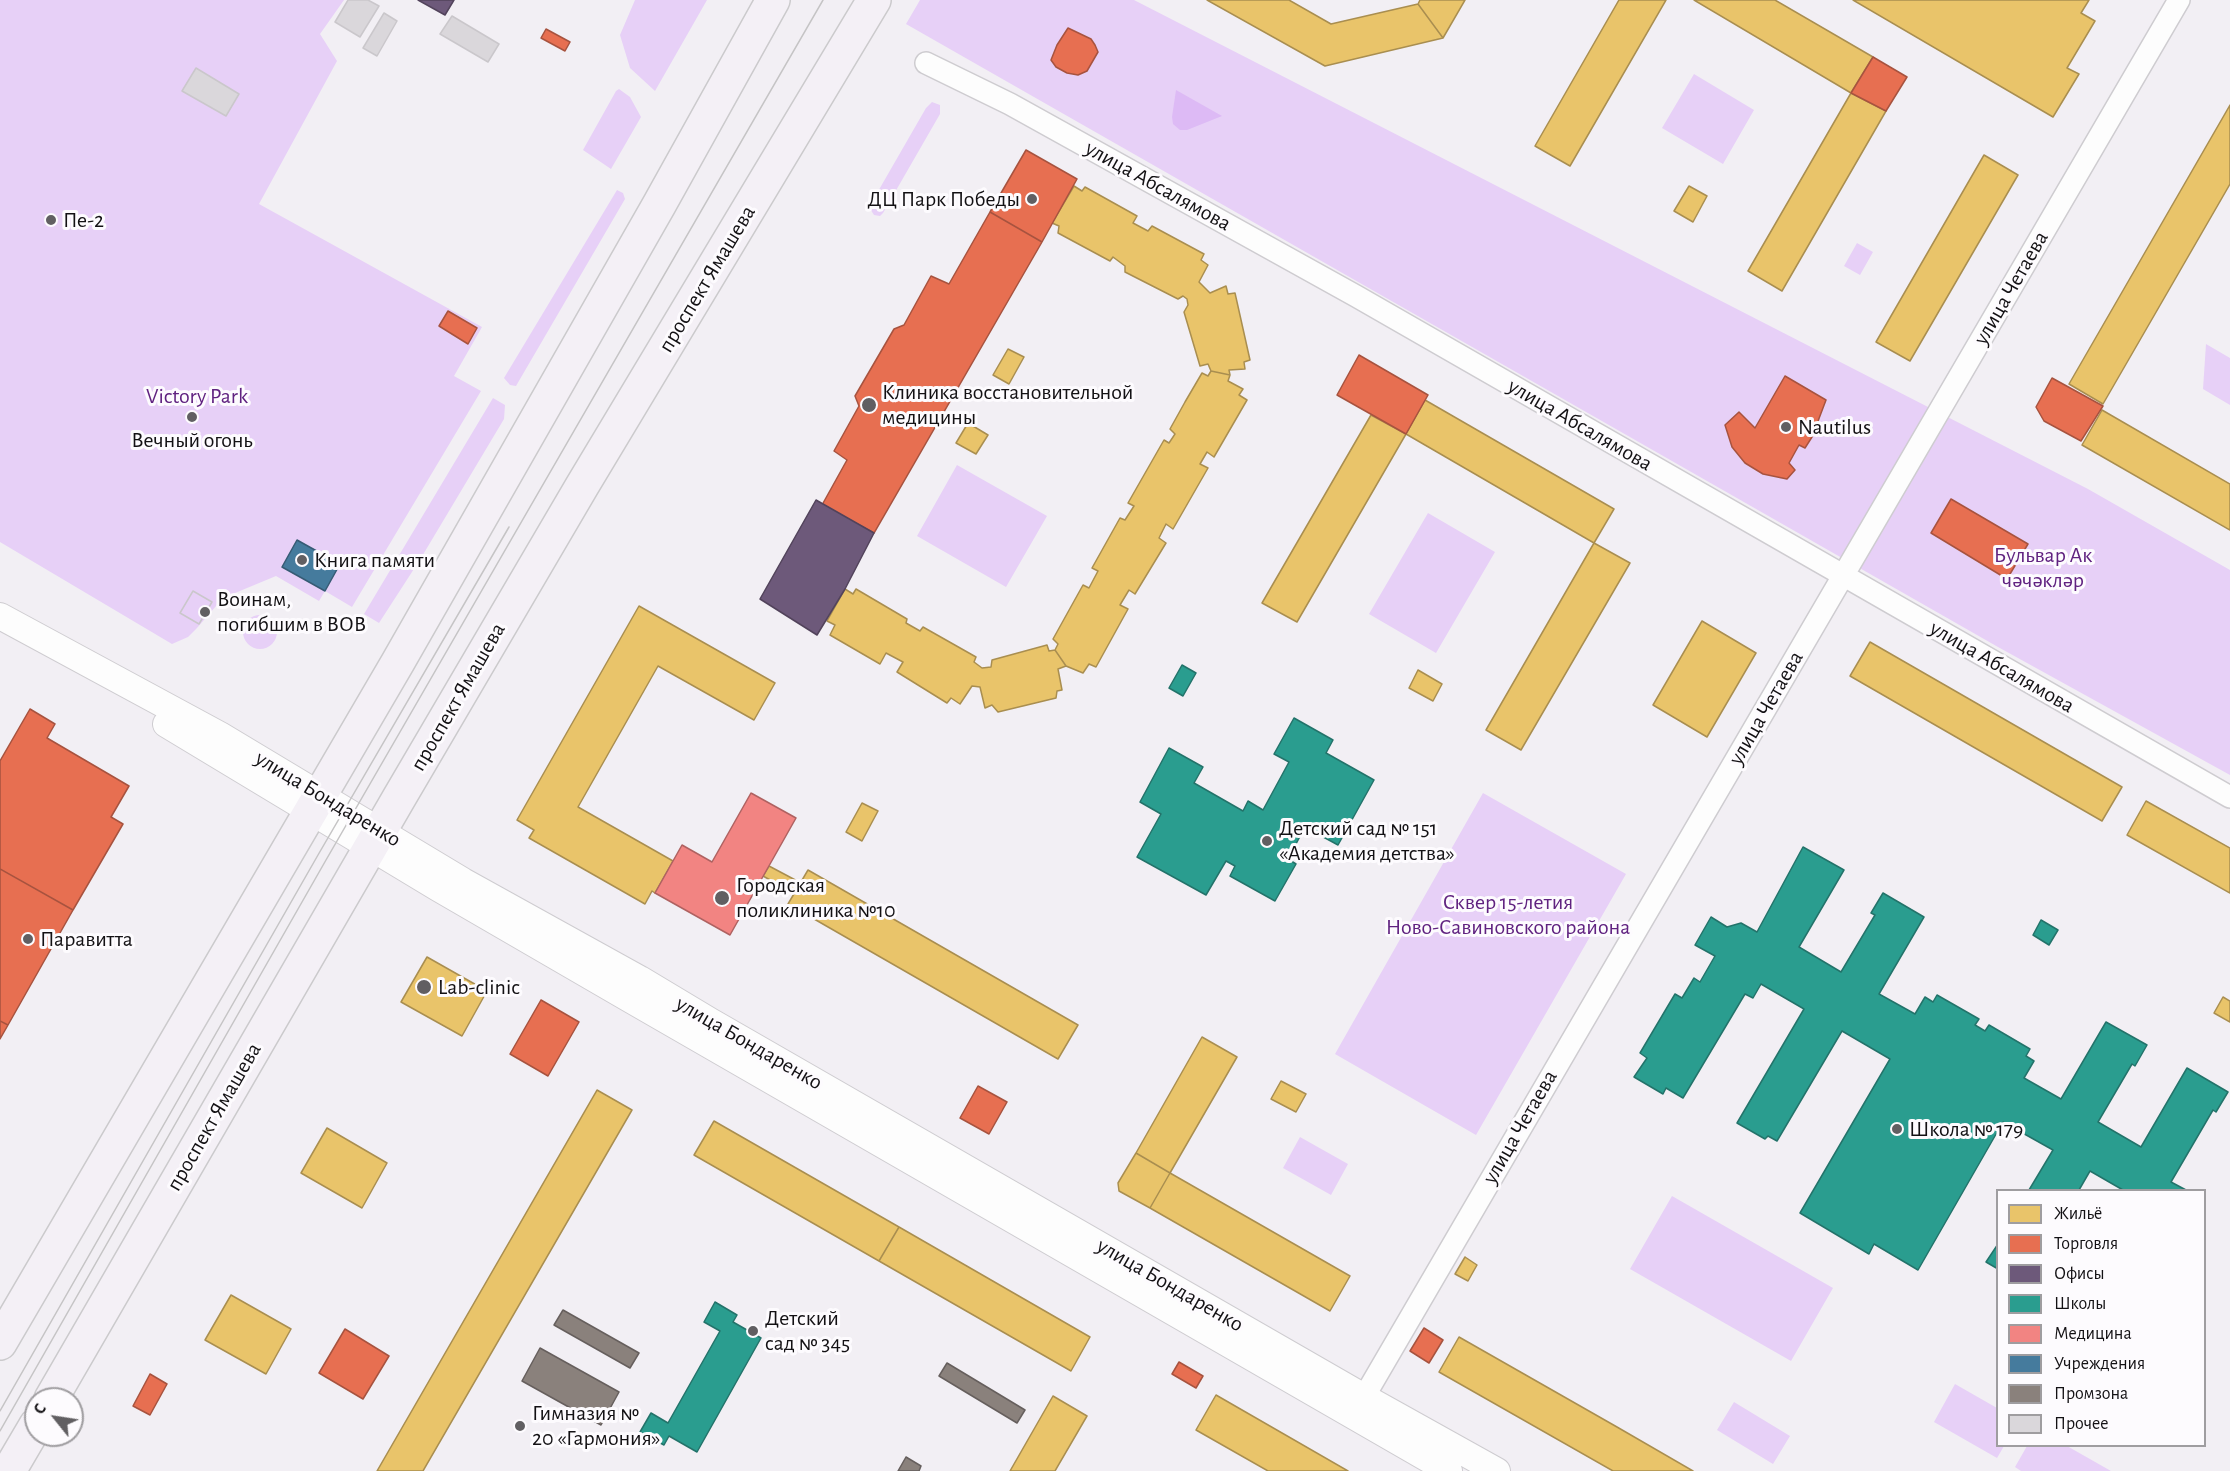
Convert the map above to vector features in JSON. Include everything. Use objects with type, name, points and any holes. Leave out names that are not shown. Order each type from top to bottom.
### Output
[{"type":"main road","points":[[0,1343],[398,662],[659,205],[773,0]]},
{"type":"main road","name":"проспект Ямашева","points":[[58,1387],[582,486],[874,0]]},
{"type":"main road","points":[[9,1471],[24,1445]]},
{"type":"street","name":"улица Четаева","points":[[1358,1406],[2179,0]]},
{"type":"street","name":"улица Абсалямова","points":[[926,63],[1010,104],[1356,296],[2230,797]]},
{"type":"street","name":"улица Бондаренко","points":[[0,616],[220,735],[315,802],[639,1005],[1358,1406],[1497,1471]]},
{"type":"street","name":"улица Бондаренко","points":[[0,621],[193,741],[315,802]]},
{"type":"street","name":"улица Бондаренко","points":[[1358,1406],[1449,1471]]},
{"type":"green space","name":"Victory Park","points":[[0,0],[344,0],[320,34],[337,61],[259,204],[482,327],[454,376],[481,391],[352,607],[325,591],[319,601],[276,576],[223,598],[188,637],[172,644],[0,542]]},
{"type":"green space","points":[[635,0],[707,0],[655,91],[630,68],[620,35]]},
{"type":"green space","name":"Бульвар Ак чәчәкләр","points":[[920,0],[1134,0],[2088,489],[2230,570],[2230,775],[1998,647],[906,24]]},
{"type":"green space","points":[[1694,74],[1754,110],[1723,164],[1662,128]]},
{"type":"green space","points":[[619,89],[630,97],[641,117],[611,169],[583,150]]},
{"type":"green space","points":[[932,102],[940,105],[940,114],[883,213],[880,216],[874,215],[869,207],[926,108]]},
{"type":"green space","points":[[617,190],[623,193],[625,199],[516,386],[510,385],[504,378]]},
{"type":"green space","points":[[1857,243],[1873,252],[1860,275],[1844,266]]},
{"type":"green space","points":[[2206,344],[2230,358],[2230,405],[2203,389]]},
{"type":"green space","points":[[493,398],[505,405],[504,419],[421,558],[379,623],[364,614]]},
{"type":"green space","points":[[957,465],[1047,516],[1006,587],[917,536]]},
{"type":"green space","points":[[1428,513],[1495,552],[1436,653],[1369,614]]},
{"type":"green space","points":[[260,615],[272,620],[277,632],[272,644],[260,649],[248,644],[243,632],[248,620]]},
{"type":"green space","name":"Сквер 15-летия Ново-Савиновского района","points":[[1483,793],[1626,874],[1476,1135],[1335,1054]]},
{"type":"green space","points":[[1300,1137],[1348,1164],[1331,1195],[1283,1168]]},
{"type":"green space","points":[[1672,1196],[1833,1288],[1791,1361],[1630,1269]]},
{"type":"green space","points":[[1955,1384],[1996,1407],[1996,1447],[2003,1447],[1997,1458],[1934,1422]]},
{"type":"green space","points":[[1734,1402],[1790,1436],[1773,1464],[1717,1430]]},
{"type":"green space","points":[[2026,1447],[2069,1447],[2111,1471],[2021,1471],[2015,1467]]},
{"type":"shaded area","points":[[1176,90],[1222,116],[1187,130],[1180,130],[1173,124],[1172,117]]},
{"type":"building: Жильё","points":[[1207,0],[1289,0],[1331,24],[1418,4],[1443,38],[1325,66]]},
{"type":"building: Жильё","points":[[1420,0],[1465,0],[1443,38],[1418,4]]},
{"type":"building: Жильё","points":[[1619,0],[1666,0],[1570,166],[1535,146]]},
{"type":"building: Жильё","points":[[1694,0],[1775,0],[1873,57],[1851,93]]},
{"type":"building: Жильё","points":[[1853,0],[2089,0],[2081,13],[2095,21],[2067,68],[2079,74],[2053,117]]},
{"type":"building: Жильё","points":[[1851,93],[1886,111],[1782,291],[1748,271]]},
{"type":"building: Жильё","points":[[2230,105],[2230,184],[2103,404],[2069,384]]},
{"type":"building: Жильё","points":[[1984,155],[2018,175],[1910,361],[1876,342]]},
{"type":"building: Жильё","points":[[1074,186],[1082,191],[1085,187],[1137,216],[1133,223],[1148,231],[1152,226],[1204,254],[1201,260],[1208,265],[1199,282],[1210,293],[1226,286],[1228,294],[1235,293],[1250,360],[1244,362],[1245,369],[1229,370],[1230,375],[1211,371],[1208,364],[1200,366],[1184,312],[1188,305],[1187,299],[1183,296],[1178,299],[1125,272],[1125,266],[1113,257],[1110,261],[1058,233],[1059,226],[1052,223]]},
{"type":"building: Жильё","points":[[1689,186],[1707,196],[1693,222],[1674,211]]},
{"type":"building: Жильё","points":[[1008,349],[1024,357],[1009,384],[993,375]]},
{"type":"building: Жильё","points":[[1211,371],[1230,375],[1228,381],[1243,389],[1239,395],[1247,400],[1214,457],[1207,452],[1200,464],[1208,468],[1173,529],[1166,524],[1159,538],[1166,543],[1135,594],[1129,590],[1120,605],[1128,609],[1096,667],[1089,664],[1083,673],[1066,666],[1055,650],[1058,644],[1053,639],[1083,585],[1089,588],[1098,571],[1092,568],[1120,518],[1125,520],[1134,506],[1128,503],[1164,440],[1169,443],[1175,434],[1170,429],[1202,373],[1208,376]]},
{"type":"building: Жильё","points":[[1425,400],[1614,509],[1594,543],[1406,434]]},
{"type":"building: Жильё","points":[[2102,410],[2230,484],[2230,530],[2082,445]]},
{"type":"building: Жильё","points":[[1371,415],[1406,434],[1297,622],[1262,603]]},
{"type":"building: Жильё","points":[[968,423],[988,435],[976,454],[956,443]]},
{"type":"building: Жильё","points":[[1594,543],[1630,563],[1521,750],[1486,730]]},
{"type":"building: Жильё","points":[[845,589],[853,594],[856,589],[907,619],[906,623],[920,631],[923,627],[976,657],[974,662],[982,668],[991,667],[992,660],[1047,645],[1049,651],[1055,650],[1066,666],[1058,669],[1062,690],[1057,691],[1056,698],[998,712],[992,705],[985,708],[980,687],[972,686],[960,704],[951,698],[947,703],[897,672],[903,662],[886,653],[880,664],[830,635],[835,625],[827,621]]},
{"type":"building: Жильё","points":[[639,606],[775,683],[754,720],[658,666],[578,807],[673,861],[655,893],[652,891],[645,904],[529,838],[534,830],[517,820]]},
{"type":"building: Жильё","points":[[1702,621],[1756,653],[1707,737],[1653,705]]},
{"type":"building: Жильё","points":[[1870,642],[2122,787],[2102,821],[1850,676]]},
{"type":"building: Жильё","points":[[1418,670],[1442,684],[1433,701],[1409,688]]},
{"type":"building: Жильё","points":[[2146,801],[2230,848],[2230,893],[2127,835]]},
{"type":"building: Жильё","points":[[862,803],[878,811],[862,841],[846,832]]},
{"type":"building: Жильё","points":[[769,866],[801,883],[795,894],[763,876]]},
{"type":"building: Жильё","points":[[808,870],[1078,1025],[1058,1059],[788,904]]},
{"type":"building: Жильё","points":[[427,957],[487,991],[462,1036],[401,1002]]},
{"type":"building: Жильё","points":[[2223,997],[2230,1001],[2230,1022],[2214,1013]]},
{"type":"building: Жильё","points":[[1202,1037],[1237,1057],[1170,1173],[1136,1153]]},
{"type":"building: Жильё","points":[[1281,1081],[1306,1094],[1296,1112],[1271,1099]]},
{"type":"building: Жильё","points":[[597,1090],[632,1110],[423,1471],[377,1471]]},
{"type":"building: Жильё","points":[[714,1121],[899,1227],[879,1261],[694,1155]]},
{"type":"building: Жильё","points":[[327,1128],[387,1163],[362,1208],[301,1173]]},
{"type":"building: Жильё","points":[[1136,1153],[1170,1173],[1150,1208],[1119,1191],[1118,1183]]},
{"type":"building: Жильё","points":[[1170,1173],[1350,1276],[1330,1311],[1150,1208]]},
{"type":"building: Жильё","points":[[899,1227],[1090,1337],[1071,1371],[879,1261]]},
{"type":"building: Жильё","points":[[1465,1257],[1477,1265],[1468,1281],[1455,1274]]},
{"type":"building: Жильё","points":[[231,1295],[291,1329],[266,1374],[205,1340]]},
{"type":"building: Жильё","points":[[1459,1337],[1693,1471],[1613,1471],[1439,1372]]},
{"type":"building: Жильё","points":[[1216,1395],[1348,1471],[1268,1471],[1196,1430]]},
{"type":"building: Жильё","points":[[1053,1396],[1087,1416],[1055,1471],[1010,1471]]},
{"type":"building: Торговля","points":[[1068,28],[1091,39],[1098,52],[1087,71],[1078,75],[1067,73],[1056,67],[1051,60]]},
{"type":"building: Торговля","points":[[546,29],[570,42],[565,51],[541,38]]},
{"type":"building: Торговля","points":[[1873,57],[1907,77],[1886,111],[1851,93]]},
{"type":"building: Торговля","name":"ДЦ Парк Победы","points":[[1026,150],[1077,179],[1042,242],[990,212]]},
{"type":"building: Торговля","points":[[990,212],[1042,242],[874,533],[822,505],[847,460],[834,451],[859,406],[855,396],[894,329],[904,325],[931,276],[949,284]]},
{"type":"building: Торговля","points":[[448,311],[477,328],[468,344],[439,326]]},
{"type":"building: Торговля","points":[[1359,355],[1428,395],[1406,434],[1337,395]]},
{"type":"building: Торговля","name":"Nautilus","points":[[1785,376],[1826,400],[1812,437],[1805,448],[1799,445],[1789,463],[1795,470],[1787,479],[1763,474],[1745,463],[1732,447],[1725,425],[1739,412],[1755,428]]},
{"type":"building: Торговля","points":[[2052,378],[2103,406],[2081,441],[2044,421],[2036,407]]},
{"type":"building: Торговля","points":[[1951,499],[2028,544],[2007,579],[1931,533]]},
{"type":"building: Торговля","points":[[30,709],[55,724],[47,738],[129,786],[111,817],[123,824],[73,910],[0,869],[0,761]]},
{"type":"building: Торговля","name":"Паравитта","points":[[0,869],[73,910],[8,1025],[0,1021]]},
{"type":"building: Торговля","points":[[541,1000],[579,1022],[548,1076],[510,1054]]},
{"type":"building: Торговля","points":[[0,1021],[8,1025],[0,1039]]},
{"type":"building: Торговля","points":[[978,1086],[1007,1102],[989,1134],[960,1118]]},
{"type":"building: Торговля","points":[[1424,1328],[1443,1340],[1429,1363],[1410,1351]]},
{"type":"building: Торговля","points":[[345,1329],[389,1356],[363,1399],[319,1373]]},
{"type":"building: Торговля","points":[[1179,1362],[1203,1376],[1196,1388],[1172,1374]]},
{"type":"building: Торговля","points":[[150,1374],[167,1384],[150,1415],[133,1406]]},
{"type":"building: Офисы","points":[[418,0],[454,0],[445,15]]},
{"type":"building: Офисы","points":[[816,500],[874,533],[845,589],[817,635],[760,599]]},
{"type":"building: Школы","points":[[1182,665],[1196,673],[1183,696],[1169,688]]},
{"type":"building: Школы","points":[[1294,718],[1333,740],[1326,753],[1374,780],[1338,845],[1305,827],[1288,859],[1296,864],[1275,901],[1230,876],[1235,866],[1226,861],[1206,895],[1137,857],[1161,814],[1140,802],[1169,748],[1203,767],[1194,783],[1243,811],[1248,801],[1263,810],[1289,762],[1274,754]]},
{"type":"building: Школы","points":[[1803,847],[1844,870],[1799,947],[1841,972],[1875,915],[1871,913],[1883,893],[1924,917],[1879,994],[1915,1014],[1925,997],[1933,1002],[1937,995],[1979,1019],[1975,1025],[1985,1031],[1989,1025],[2030,1049],[2026,1056],[2034,1061],[2024,1078],[2061,1099],[2106,1022],[2147,1045],[2135,1066],[2132,1064],[2098,1122],[2141,1147],[2187,1068],[2228,1092],[2216,1112],[2213,1110],[2171,1182],[2184,1189],[2121,1189],[2090,1171],[2080,1189],[2030,1189],[2053,1150],[2003,1122],[1918,1270],[1874,1244],[1869,1254],[1800,1213],[1890,1059],[1842,1031],[1777,1141],[1768,1136],[1765,1139],[1737,1123],[1804,1009],[1761,984],[1753,998],[1745,994],[1683,1098],[1666,1088],[1663,1094],[1634,1077],[1647,1058],[1640,1053],[1675,994],[1682,998],[1694,978],[1700,982],[1715,956],[1695,945],[1711,917],[1727,927],[1741,923],[1757,932]]},
{"type":"building: Школы","points":[[2041,920],[2058,930],[2049,945],[2033,935]]},
{"type":"building: Школы","points":[[1996,1247],[1996,1268],[1986,1262]]},
{"type":"building: Школы","points":[[715,1302],[737,1315],[733,1322],[761,1338],[697,1452],[669,1436],[664,1445],[640,1432],[651,1413],[668,1423],[720,1331],[704,1322]]},
{"type":"building: Медицина","points":[[751,793],[796,818],[730,935],[655,893],[682,845],[712,862]]},
{"type":"building: Учреждения","points":[[297,540],[340,564],[325,591],[282,567]]},
{"type":"building: Промзона","points":[[563,1310],[639,1353],[630,1368],[554,1325]]},
{"type":"building: Промзона","points":[[540,1348],[619,1392],[601,1425],[522,1381]]},
{"type":"building: Промзона","points":[[947,1363],[1025,1410],[1017,1423],[939,1376]]},
{"type":"building: Промзона","points":[[906,1457],[921,1466],[919,1471],[898,1471]]},
{"type":"building: Прочее","points":[[348,0],[368,0],[379,6],[360,37],[335,22]]},
{"type":"building: Прочее","points":[[384,13],[397,21],[377,56],[363,48]]},
{"type":"building: Прочее","points":[[452,16],[499,44],[488,62],[440,34]]},
{"type":"building: Прочее","points":[[196,68],[239,94],[226,116],[182,91]]},
{"type":"building: Прочее","points":[[193,591],[212,602],[199,624],[180,613]]},
{"type":"building: Прочее","points":[[193,591],[212,602],[199,624],[180,613]]},
{"type":"tram line","points":[[0,1431],[326,860],[823,0]]},
{"type":"tram line","points":[[0,1411],[318,855],[509,527]]},
{"type":"place","name":"ДЦ Парк Победы","points":[[1032,199]]},
{"type":"place","name":"Пе-2","points":[[51,220]]},
{"type":"place","name":"Клиника восстановительной медицины","points":[[869,405]]},
{"type":"place","name":"Вечный огонь","points":[[192,417]]},
{"type":"place","name":"Nautilus","points":[[1786,427]]},
{"type":"place","name":"Книга памяти","points":[[302,560]]},
{"type":"place","name":"Воинам, погибшим в ВОВ","points":[[205,612]]},
{"type":"place","name":"Детский сад № 151 «Академия детства»","points":[[1267,841]]},
{"type":"place","name":"Городская поликлиника №10","points":[[722,898]]},
{"type":"place","name":"Паравитта","points":[[28,939]]},
{"type":"place","name":"Lab-clinic","points":[[424,987]]},
{"type":"place","name":"Школа № 179","points":[[1897,1129]]},
{"type":"place","name":"Детский сад № 345","points":[[753,1331]]},
{"type":"place","name":"Гимназия № 20 «Гармония»","points":[[520,1426]]}]
